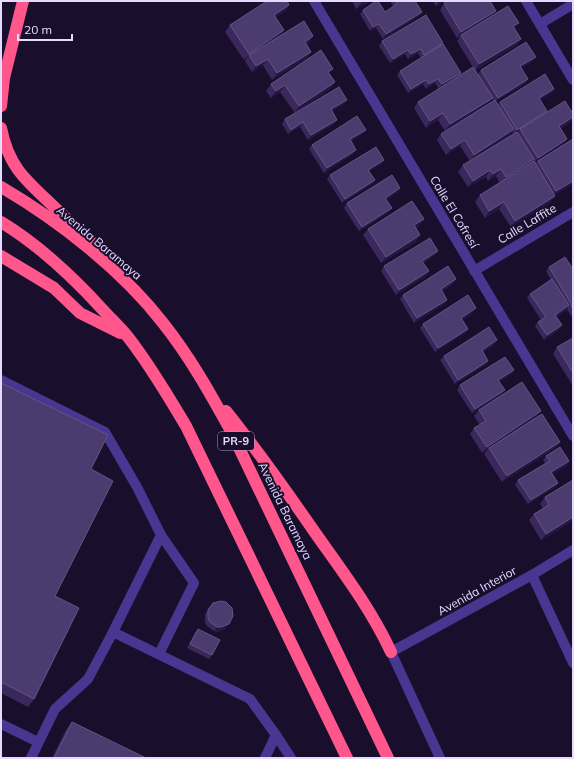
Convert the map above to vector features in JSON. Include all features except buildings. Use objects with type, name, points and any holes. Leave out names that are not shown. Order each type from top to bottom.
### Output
[{"type":"highway","points":[[1,106],[4,78],[22,1]]},
{"type":"highway","points":[[1,128],[4,144],[11,160],[22,178],[96,246],[117,274]]},
{"type":"highway","name":"Avenida Baramaya","points":[[1,187],[27,202],[67,231],[117,274],[142,298],[163,322],[206,385],[231,431],[388,758]]},
{"type":"highway","points":[[1,222],[39,249],[66,273],[127,336],[162,386],[186,426],[347,758]]},
{"type":"highway","points":[[1,256],[54,288],[80,313],[127,336]]},
{"type":"highway","points":[[206,385],[254,446],[351,583],[372,615],[392,652]]},
{"type":"street","name":"Calle El Cofresí","points":[[314,1],[474,271],[570,423],[573,436]]},
{"type":"street","points":[[526,1],[573,80]]},
{"type":"street","points":[[540,24],[573,4]]},
{"type":"street","name":"Calle Laffite","points":[[474,271],[573,212]]},
{"type":"street","points":[[1,380],[105,432],[137,488],[161,535],[194,583],[159,654]]},
{"type":"street","points":[[31,758],[55,709],[88,679],[161,535]]},
{"type":"street","name":"Avenida Interior","points":[[392,652],[532,575],[573,550]]},
{"type":"street","points":[[532,575],[573,663]]},
{"type":"street","points":[[113,632],[250,698],[291,758]]},
{"type":"street","points":[[392,652],[440,758]]},
{"type":"street","points":[[1,724],[38,742]]},
{"type":"street","points":[[265,758],[276,735]]}]
